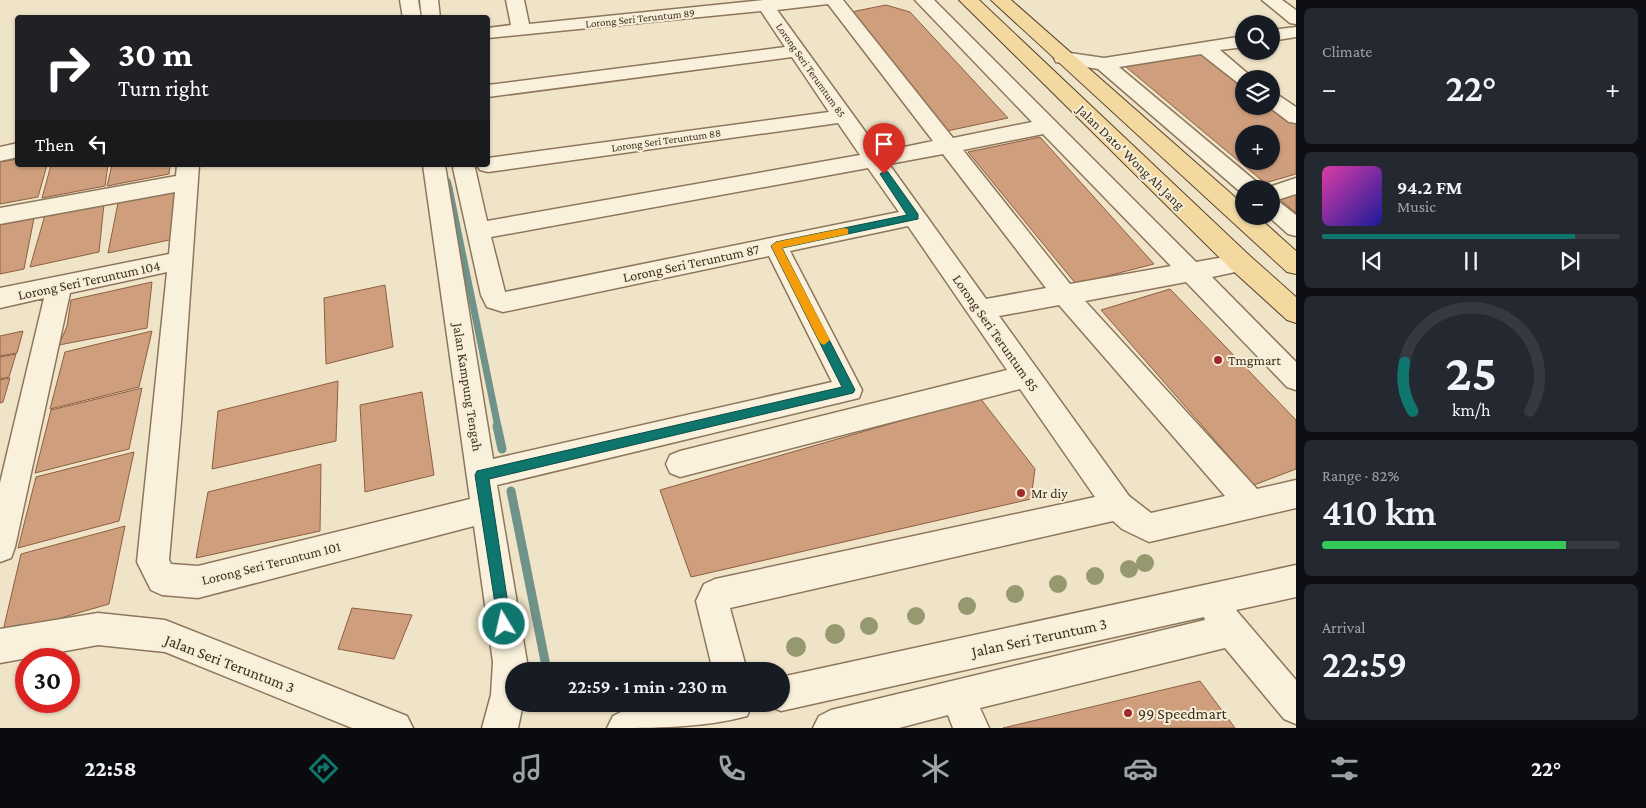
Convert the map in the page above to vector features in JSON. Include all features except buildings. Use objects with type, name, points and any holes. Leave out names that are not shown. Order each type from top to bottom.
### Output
[{"type":"main road","name":"Jalan Dato' Wong Ah Jang","points":[[968,0],[1241,263],[1296,313]]},
{"type":"main road","name":"Jalan Dato' Wong Ah Jang","points":[[1000,0],[1063,58],[1235,201]]},
{"type":"main road","name":"Jalan Dato' Wong Ah Jang","points":[[1258,225],[1296,266]]},
{"type":"street","points":[[409,0],[412,15]]},
{"type":"street","points":[[429,0],[431,15]]},
{"type":"street","points":[[515,0],[521,30]]},
{"type":"street","name":"Lorong Seri Teruntum 89","points":[[490,33],[521,30],[620,13],[822,0]]},
{"type":"street","points":[[924,0],[1296,379]]},
{"type":"street","points":[[1282,4],[1296,19]]},
{"type":"street","name":"Lorong Seri Terumtum 85","points":[[765,5],[874,160]]},
{"type":"street","points":[[1280,35],[1296,32]]},
{"type":"street","points":[[1063,58],[1104,64],[1235,42]]},
{"type":"street","points":[[1204,47],[1235,71]]},
{"type":"street","points":[[490,91],[798,51]]},
{"type":"street","points":[[1104,64],[1240,180]]},
{"type":"street","points":[[1280,105],[1296,117]]},
{"type":"street","name":"Lorong Seri Teruntum 88","points":[[490,164],[844,116]]},
{"type":"street","points":[[478,167],[478,231],[874,160],[1048,126]]},
{"type":"street","points":[[0,154],[15,151]]},
{"type":"street","name":"Lorong Seri Teruntum 85","points":[[874,160],[1118,506],[1133,519],[1149,528],[1296,494]]},
{"type":"street","name":"Lorong Seri Teruntum 88","points":[[434,168],[456,167]]},
{"type":"street","name":"Jalan Kampung Tengah","points":[[434,168],[510,662],[508,695],[500,728]]},
{"type":"street","points":[[0,216],[187,174],[179,261]]},
{"type":"street","points":[[1280,191],[1296,186]]},
{"type":"street","points":[[1280,214],[1296,228]]},
{"type":"street","name":"Lorong Seri Teruntum 87","points":[[478,231],[493,295],[496,300],[503,302],[914,217]]},
{"type":"street","name":"Lorong Seri Teruntum 104","points":[[0,298],[179,261]]},
{"type":"street","name":"Lorong Seri Teruntum 101","points":[[179,261],[167,422],[153,562],[162,579],[198,582],[487,509]]},
{"type":"street","points":[[980,310],[1241,263]]},
{"type":"street","points":[[0,547],[59,286]]},
{"type":"street","points":[[1065,295],[1251,504]]},
{"type":"street","points":[[680,464],[1026,376]]},
{"type":"street","points":[[482,475],[849,390]]},
{"type":"street","points":[[728,662],[712,602],[715,596],[1118,506]]},
{"type":"street","name":"Jalan Seri Teruntum 3","points":[[790,692],[1296,581]]},
{"type":"street","points":[[1207,600],[1296,706]]},
{"type":"street","name":"Jalan Seri Teruntum 3","points":[[0,646],[98,629],[166,636],[395,728]]},
{"type":"street","points":[[831,728],[1232,630]]},
{"type":"street","points":[[957,696],[971,728]]},
{"type":"street","points":[[625,728],[693,721],[715,712]]},
{"type":"lane","points":[[834,0],[1065,295]]},
{"type":"lane","points":[[776,246],[849,390]]},
{"type":"waterway","points":[[448,181],[450,189]]},
{"type":"waterway","points":[[449,188],[498,427]]},
{"type":"waterway","points":[[497,426],[502,449]]},
{"type":"waterway","points":[[511,491],[545,662]]},
{"type":"slow traffic","points":[[824,340],[776,246],[844,231]]},
{"type":"place","name":"Tmgmart","points":[[1218,360]]},
{"type":"place","name":"Mr diy","points":[[1021,493]]},
{"type":"place","name":"99 Speedmart","points":[[1128,713]]},
{"type":"route","points":[[504,624],[482,475],[849,390],[776,246],[914,217],[884,174]]}]
